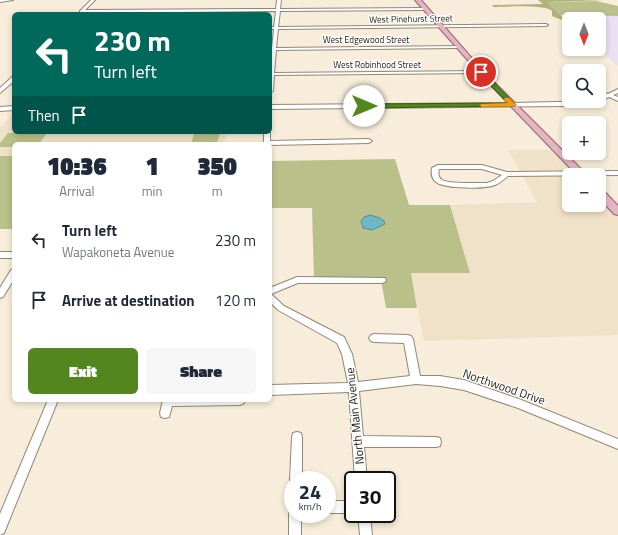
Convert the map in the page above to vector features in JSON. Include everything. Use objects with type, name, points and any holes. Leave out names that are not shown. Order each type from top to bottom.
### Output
[{"type":"main road","points":[[418,0],[440,27],[481,72],[575,168]]},
{"type":"main road","points":[[606,199],[618,212]]},
{"type":"street","points":[[0,1],[11,0]]},
{"type":"street","points":[[81,12],[93,0]]},
{"type":"street","points":[[272,49],[280,0]]},
{"type":"street","points":[[81,12],[425,9]]},
{"type":"street","name":"West Pinehurst Street","points":[[272,28],[546,25]]},
{"type":"street","name":"West Edgewood Street","points":[[272,49],[458,47]]},
{"type":"street","name":"West Robinhood Street","points":[[272,74],[481,72]]},
{"type":"street","points":[[0,91],[12,80]]},
{"type":"street","points":[[606,97],[618,92]]},
{"type":"street","points":[[606,95],[618,99]]},
{"type":"street","points":[[272,107],[562,104]]},
{"type":"street","points":[[0,108],[12,108]]},
{"type":"street","points":[[272,143],[369,141]]},
{"type":"street","points":[[507,174],[490,184],[448,184],[440,182],[434,171],[435,168],[438,167],[482,167],[507,174],[562,174]]},
{"type":"street","points":[[606,173],[618,173]]},
{"type":"street","points":[[0,256],[12,255]]},
{"type":"street","points":[[0,296],[12,275]]},
{"type":"street","points":[[272,290],[297,280],[382,280]]},
{"type":"street","name":"North Main Avenue","points":[[272,299],[281,308],[340,340],[347,354],[354,387],[360,471]]},
{"type":"street","points":[[374,338],[408,339],[416,380]]},
{"type":"street","name":"Northwood Drive","points":[[272,390],[354,387],[416,380],[440,381],[464,385],[519,404],[618,444]]},
{"type":"street","points":[[0,529],[52,402]]},
{"type":"street","points":[[165,413],[168,402]]},
{"type":"street","points":[[296,471],[297,437]]},
{"type":"street","points":[[358,441],[436,442]]},
{"type":"street","points":[[295,523],[295,535]]},
{"type":"street","points":[[365,523],[366,535]]},
{"type":"shaded area","points":[[606,16],[618,16],[618,66],[606,56]]},
{"type":"shaded area","points":[[12,114],[12,134],[226,134],[224,142],[12,142],[12,156],[0,156],[0,127]]},
{"type":"shaded area","points":[[508,150],[558,150],[562,154],[562,160],[568,160],[575,168],[562,168],[562,212],[606,212],[606,199],[608,201],[618,201],[618,335],[424,341],[411,273],[470,273],[450,205],[537,202]]},
{"type":"green space","points":[[538,0],[606,0],[547,2],[562,16],[562,20],[552,16],[552,11],[541,7],[494,7],[492,5],[543,4]]},
{"type":"green space","points":[[596,1],[618,6],[618,16],[606,16],[606,12],[562,12],[561,15],[547,2]]},
{"type":"green space","points":[[8,133],[46,134],[40,142],[12,142],[12,147],[0,147],[0,143]]},
{"type":"green space","points":[[194,134],[220,134],[218,142],[192,142]]},
{"type":"green space","points":[[0,156],[12,156],[12,229],[0,229]]},
{"type":"green space","points":[[395,159],[409,205],[450,205],[470,273],[411,273],[417,308],[386,308],[381,280],[314,280],[312,208],[272,208],[272,161]]},
{"type":"water","points":[[370,215],[380,218],[385,224],[372,230],[363,228],[361,221],[364,217]]},
{"type":"slow traffic","points":[[482,105],[513,105],[507,100]]},
{"type":"route","points":[[364,106],[513,105],[481,72]]}]
